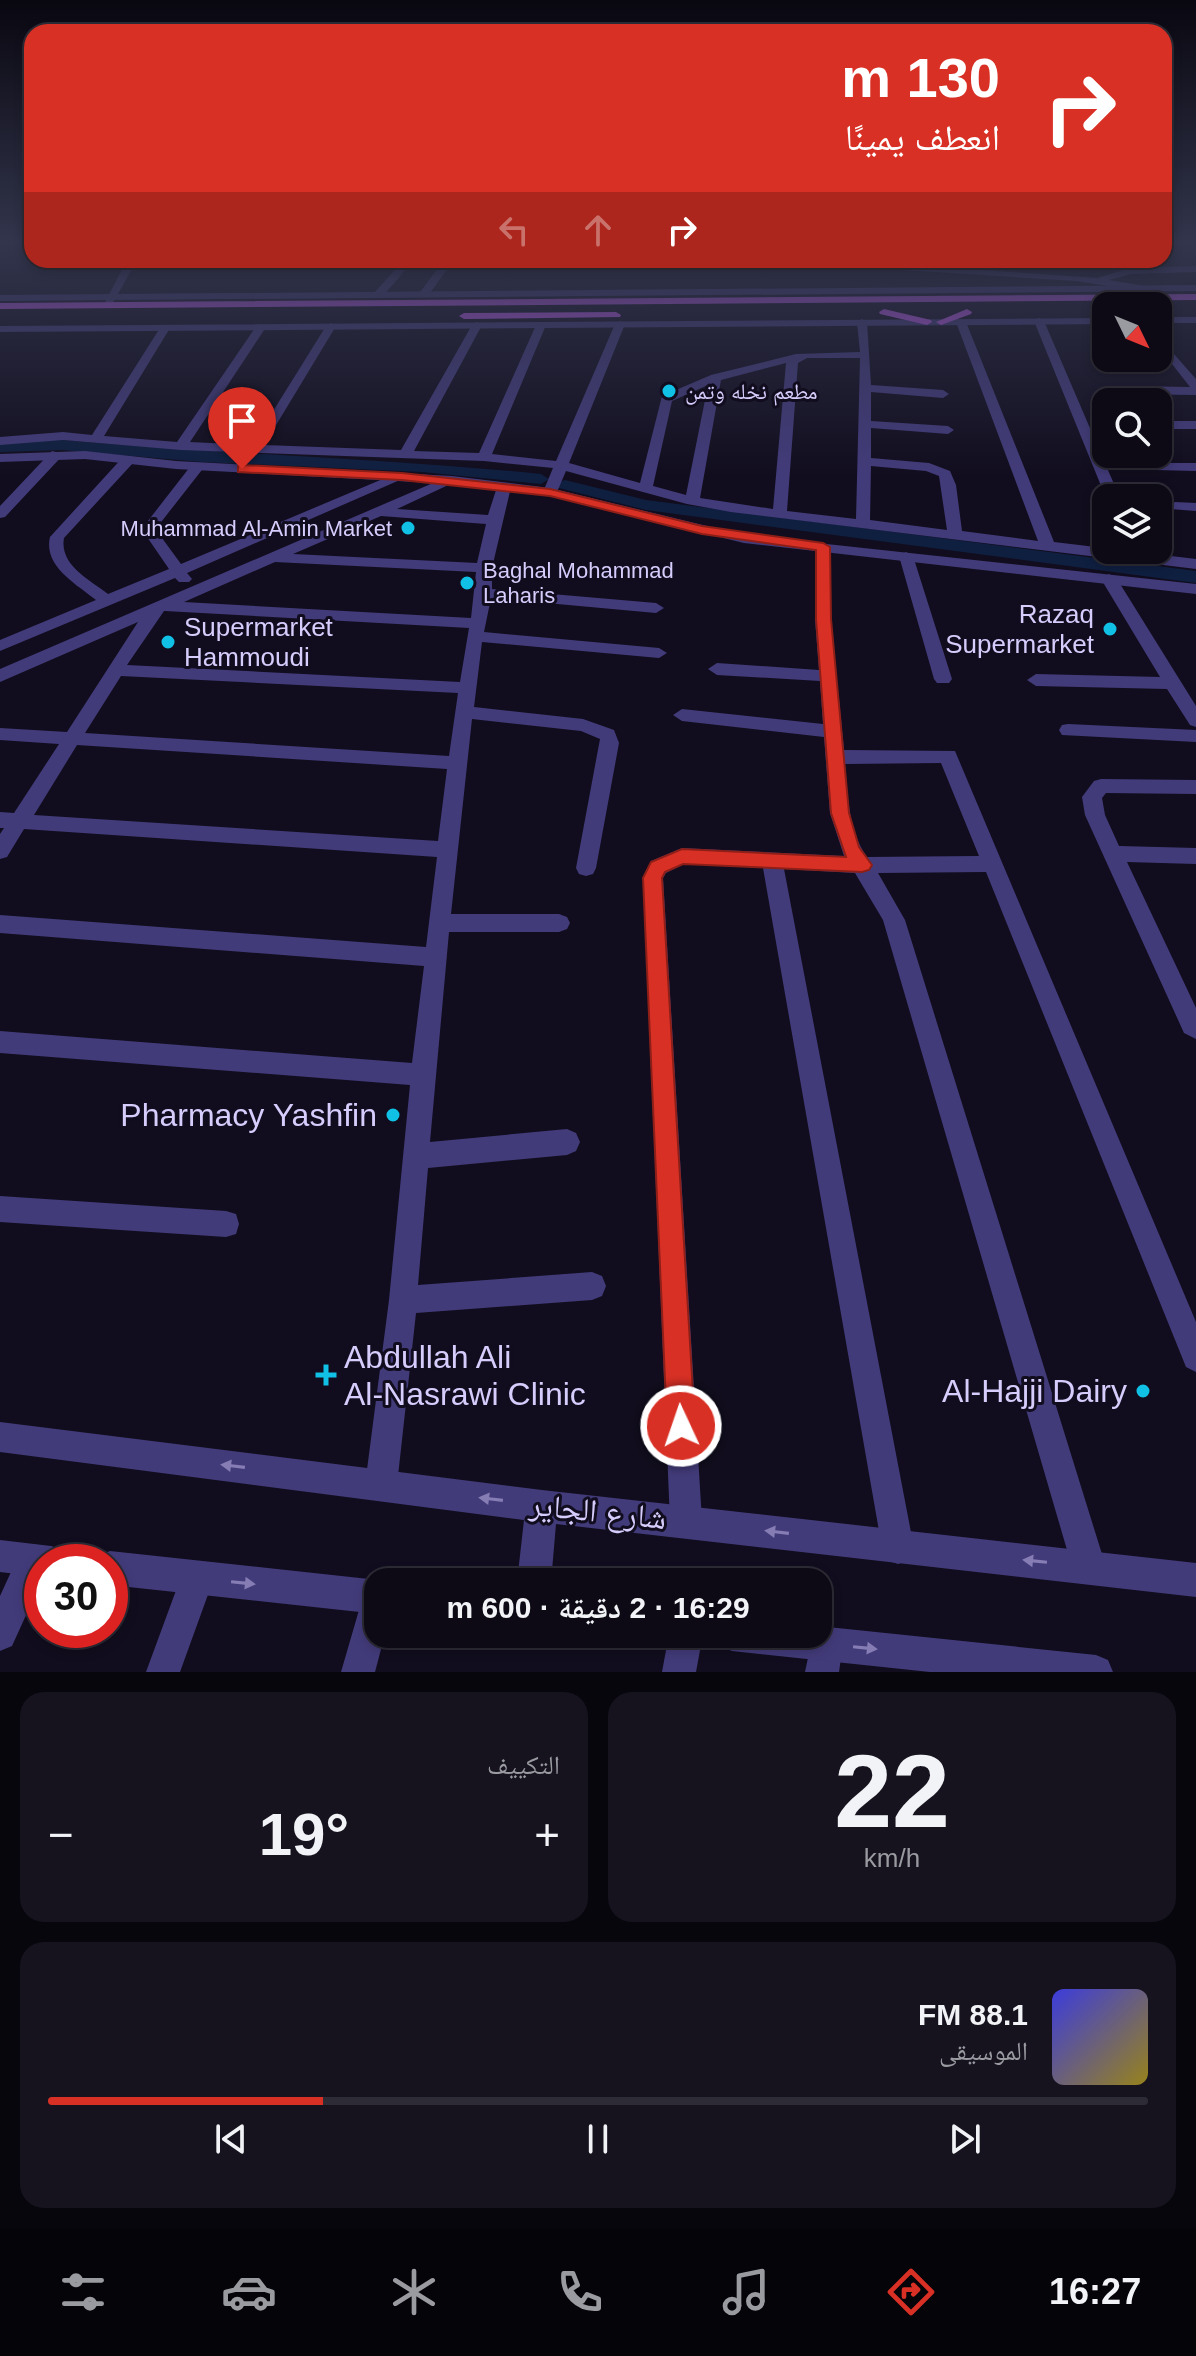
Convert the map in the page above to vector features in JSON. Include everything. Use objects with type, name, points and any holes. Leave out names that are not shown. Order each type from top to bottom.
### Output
[{"type":"main road","points":[[919,320],[927,322]]},
{"type":"street","points":[[0,329],[950,320]]},
{"type":"street","points":[[965,320],[1048,547]]},
{"type":"street","points":[[1021,320],[1092,321]]},
{"type":"street","points":[[1039,321],[1107,484]]},
{"type":"street","points":[[862,322],[866,355],[863,525]]},
{"type":"street","points":[[550,492],[620,324]]},
{"type":"street","points":[[406,453],[477,325]]},
{"type":"street","points":[[484,457],[541,325]]},
{"type":"street","points":[[256,448],[331,326]]},
{"type":"street","points":[[181,446],[261,327]]},
{"type":"street","points":[[96,438],[165,328]]},
{"type":"street","points":[[646,487],[666,399],[715,378],[796,357],[866,355]]},
{"type":"street","points":[[780,515],[792,361],[796,357]]},
{"type":"street","points":[[1172,357],[1196,389]]},
{"type":"street","points":[[692,501],[715,378]]},
{"type":"street","points":[[865,388],[943,394]]},
{"type":"street","points":[[1172,389],[1196,389]]},
{"type":"street","points":[[865,424],[948,430]]},
{"type":"street","points":[[1172,425],[1196,425]]},
{"type":"street","points":[[0,441],[63,436],[181,446],[484,457],[560,465],[692,501],[780,515],[1092,550]]},
{"type":"street","points":[[0,458],[57,454],[198,466],[452,480],[550,492],[744,539],[1196,589]]},
{"type":"street","points":[[0,514],[57,454]]},
{"type":"street","points":[[107,601],[61,563],[54,554],[53,546],[128,460]]},
{"type":"street","points":[[864,461],[929,467],[945,474],[955,536]]},
{"type":"street","points":[[194,592],[152,534],[151,526],[198,466]]},
{"type":"street","points":[[1172,467],[1196,467]]},
{"type":"street","points":[[402,476],[0,646],[8,673],[452,480]]},
{"type":"street","points":[[381,1485],[463,712],[484,593],[484,568],[504,487]]},
{"type":"street","points":[[1175,506],[1196,507]]},
{"type":"street","points":[[377,512],[494,520]]},
{"type":"street","points":[[823,547],[828,676],[840,813],[851,850],[882,895],[894,920],[1089,1567]]},
{"type":"street","points":[[906,556],[943,679]]},
{"type":"street","points":[[272,558],[484,568]]},
{"type":"street","points":[[1172,560],[1196,564]]},
{"type":"street","points":[[1109,579],[1196,721]]},
{"type":"street","points":[[484,593],[656,608]]},
{"type":"street","points":[[158,608],[476,630],[659,653]]},
{"type":"street","points":[[0,851],[10,821],[70,739],[158,608]]},
{"type":"street","points":[[717,669],[828,676]]},
{"type":"street","points":[[115,670],[466,688]]},
{"type":"street","points":[[1036,680],[1172,683]]},
{"type":"street","points":[[463,712],[583,725],[608,735],[610,743],[586,868]]},
{"type":"street","points":[[682,715],[832,731]]},
{"type":"street","points":[[1068,730],[1196,736]]},
{"type":"street","points":[[0,734],[457,763]]},
{"type":"street","points":[[836,757],[948,756],[1196,1357]]},
{"type":"street","points":[[1196,787],[1101,786],[1092,797],[1095,815],[1196,1028]]},
{"type":"street","points":[[10,821],[448,850]]},
{"type":"street","points":[[1113,854],[1196,856]]},
{"type":"street","points":[[686,1521],[653,878],[658,867],[682,856],[862,865],[991,864]]},
{"type":"street","points":[[772,861],[898,1548]]},
{"type":"street","points":[[439,923],[559,923]]},
{"type":"street","points":[[0,924],[435,957]]},
{"type":"street","points":[[0,1042],[423,1075]]},
{"type":"street","points":[[416,1156],[567,1142]]},
{"type":"street","points":[[0,1209],[226,1224]]},
{"type":"street","points":[[403,1300],[592,1286]]},
{"type":"street","name":"شارع الجاير","points":[[0,1437],[542,1506],[1196,1580]]},
{"type":"street","points":[[535,1568],[542,1506]]},
{"type":"street","points":[[0,1556],[24,1559]]},
{"type":"street","points":[[128,1570],[364,1596]]},
{"type":"street","points":[[163,1672],[197,1578]]},
{"type":"street","points":[[0,1634],[24,1593]]},
{"type":"street","points":[[358,1672],[364,1648]]},
{"type":"street","points":[[679,1672],[683,1648]]},
{"type":"street","points":[[786,1648],[824,1658],[1096,1672]]},
{"type":"waterway","points":[[0,447],[62,445],[202,457],[422,467],[541,479]]},
{"type":"waterway","points":[[565,485],[646,505],[1196,577]]},
{"type":"place","name":"مطعم نخله وتمن","points":[[669,391]]},
{"type":"place","name":"Muhammad Al-Amin Market","points":[[408,528]]},
{"type":"place","name":"Baghal Mohammad Laharis","points":[[467,583]]},
{"type":"place","name":"Razaq Supermarket","points":[[1110,629]]},
{"type":"place","name":"Supermarket Hammoudi","points":[[168,642]]},
{"type":"place","name":"Pharmacy Yashfin","points":[[393,1115]]},
{"type":"place","name":"Abdullah Ali Al-Nasrawi Clinic","points":[[326,1375]]},
{"type":"place","name":"Al-Hajji Dairy","points":[[1143,1391]]},
{"type":"route","points":[[242,469],[349,472],[550,492],[744,539],[823,547],[823,619],[840,813],[851,850],[862,865],[682,856],[658,867],[653,878],[681,1426]]}]
